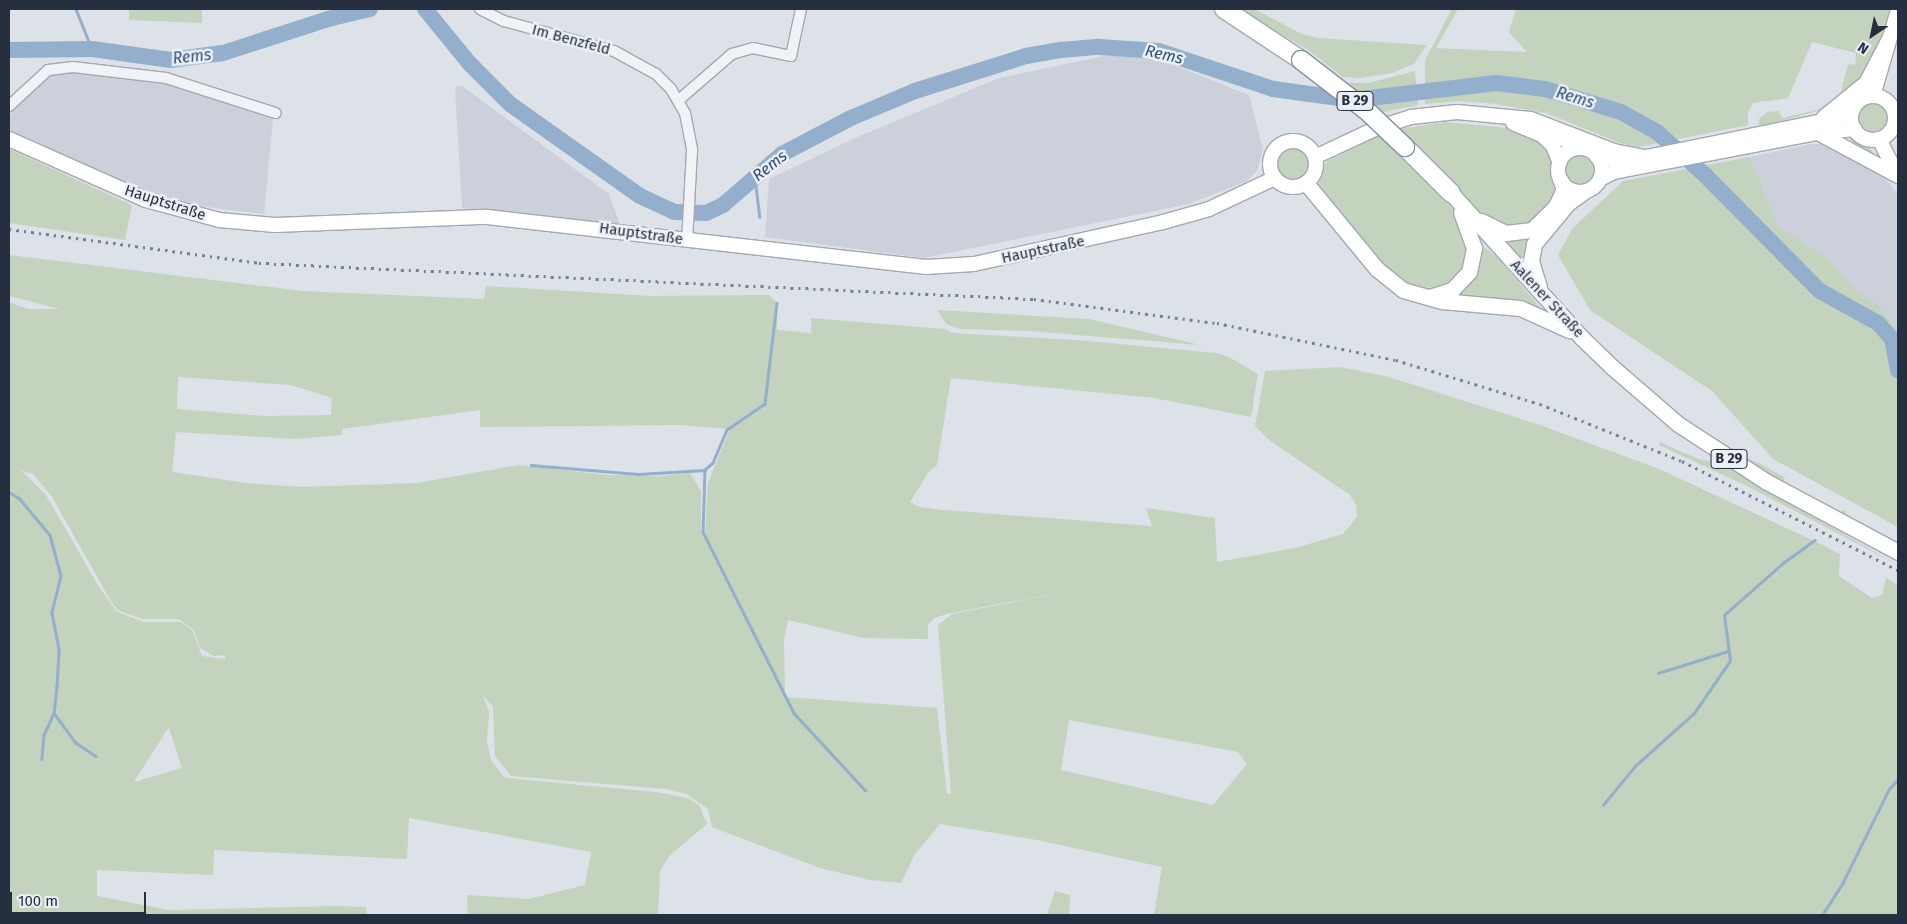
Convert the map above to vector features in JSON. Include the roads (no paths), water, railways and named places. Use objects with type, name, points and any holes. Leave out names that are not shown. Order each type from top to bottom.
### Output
[{"type":"highway","name":"Aalener Straße","points":[[1224,9],[1301,60],[1345,93],[1405,147],[1451,193]]},
{"type":"main road","points":[[1880,98],[1894,40],[1898,10]]},
{"type":"main road","points":[[1815,128],[1866,83],[1894,40]]},
{"type":"main road","points":[[1519,117],[1597,157],[1618,161],[1654,159],[1712,150],[1815,128],[1853,110],[1861,100],[1880,98],[1894,110],[1895,122],[1890,132],[1879,139],[1866,138],[1855,129],[1815,128]]},
{"type":"main road","points":[[1853,110],[1855,129]]},
{"type":"main road","points":[[1315,157],[1386,124],[1438,113],[1477,112],[1519,117],[1553,126],[1614,151],[1654,159]]},
{"type":"main road","points":[[1386,124],[1452,119],[1511,122],[1543,136],[1553,146],[1560,161],[1561,181],[1564,189],[1556,206],[1540,225],[1525,233],[1498,230],[1468,212]]},
{"type":"main road","points":[[1815,128],[1898,176]]},
{"type":"main road","name":"Hauptstraße","points":[[9,139],[146,200],[219,220],[275,225],[487,217],[604,228],[687,241],[926,267],[958,266],[1076,244],[1163,222],[1209,209],[1275,178]]},
{"type":"main road","points":[[1879,139],[1898,176]]},
{"type":"main road","points":[[1301,142],[1315,157],[1315,171],[1306,183],[1293,187],[1275,178],[1270,164],[1281,144],[1301,142]]},
{"type":"main road","points":[[1560,161],[1566,153],[1580,148]]},
{"type":"main road","points":[[1597,157],[1601,168],[1600,179]]},
{"type":"main road","points":[[1544,298],[1532,266],[1534,244],[1568,203],[1600,179],[1614,172],[1654,159]]},
{"type":"main road","points":[[1561,181],[1570,190],[1583,192]]},
{"type":"main road","points":[[1306,183],[1385,278],[1403,290],[1428,297],[1520,308],[1581,336]]},
{"type":"main road","points":[[1428,297],[1452,290],[1462,282],[1473,260],[1472,236],[1451,193]]},
{"type":"main road","name":"Aalener Straße","points":[[1451,193],[1544,298],[1637,390],[1722,455],[1898,552]]},
{"type":"street","name":"Im Benzfeld","points":[[480,9],[504,21],[614,51],[656,74],[680,99],[690,133],[692,150],[687,241]]},
{"type":"street","points":[[680,99],[732,54],[753,48],[791,56],[802,9]]},
{"type":"street","points":[[9,106],[48,70],[73,67],[166,78],[276,113]]},
{"type":"waterway","points":[[76,9],[92,49]]},
{"type":"waterway","name":"Rems","points":[[9,50],[92,49],[171,60],[223,53],[328,19],[370,9]]},
{"type":"waterway","name":"Rems","points":[[425,9],[470,64],[510,104],[640,196],[675,212],[706,213],[723,205],[782,154],[851,118],[915,91],[1026,56],[1061,50],[1099,47],[1159,51],[1273,89],[1353,100],[1496,83],[1545,89],[1621,112],[1657,132],[1706,176],[1820,291],[1878,323],[1892,339],[1898,370]]},
{"type":"waterway","points":[[755,178],[760,217]]},
{"type":"waterway","points":[[777,303],[765,404],[727,430],[713,463],[705,470],[703,532],[794,713],[865,790]]},
{"type":"waterway","points":[[531,465],[638,474],[705,470]]},
{"type":"waterway","points":[[9,492],[20,499],[50,535],[61,576],[52,613],[59,650],[57,686],[54,713],[44,735],[42,759]]},
{"type":"waterway","points":[[1603,805],[1635,766],[1694,713],[1730,661],[1724,615],[1783,563],[1815,540]]},
{"type":"waterway","points":[[1658,673],[1728,651]]},
{"type":"waterway","points":[[54,713],[75,742],[96,756]]},
{"type":"waterway","points":[[1822,915],[1842,884],[1889,789],[1898,779]]},
{"type":"railway","points":[[9,229],[259,263],[1034,299],[1217,323],[1396,360],[1540,404],[1682,461],[1898,570]]}]
